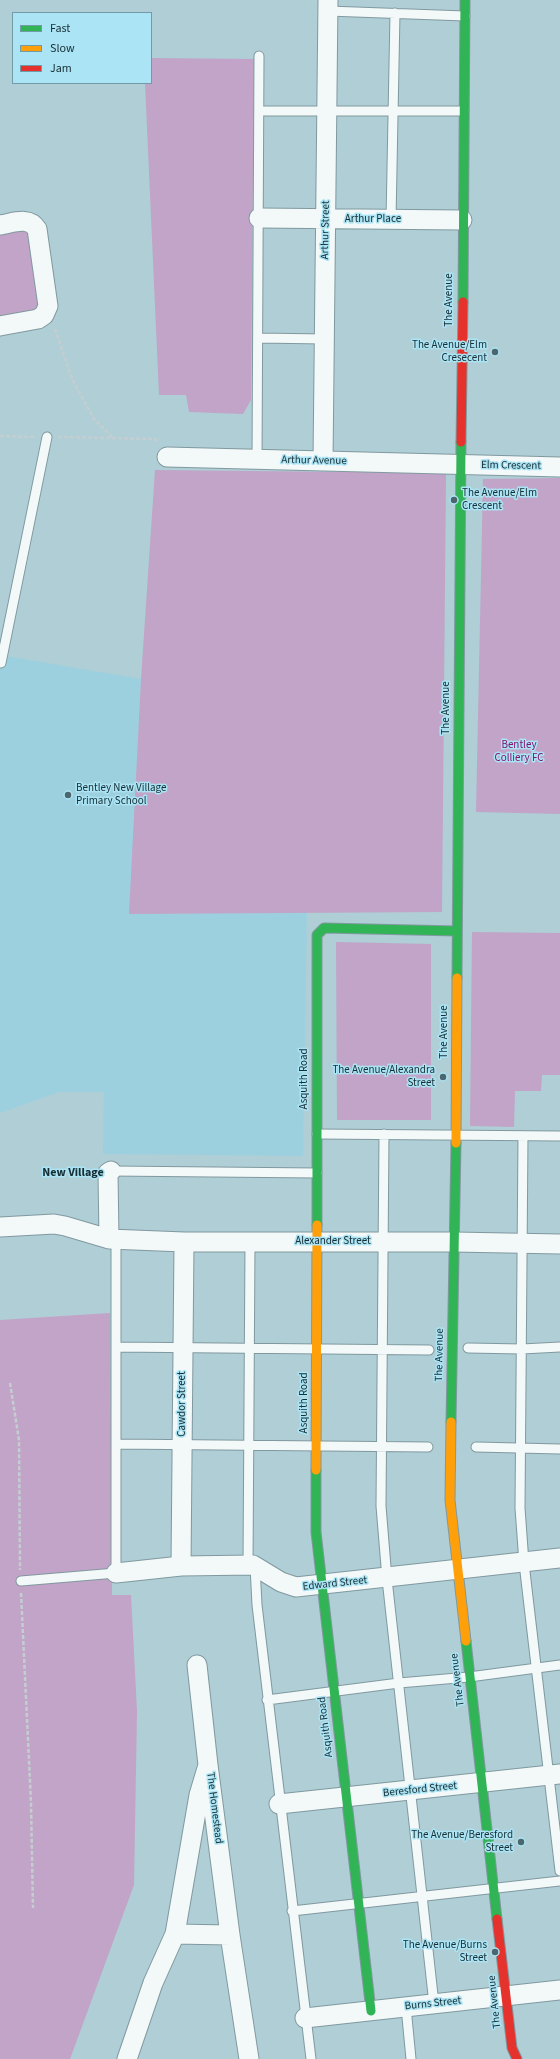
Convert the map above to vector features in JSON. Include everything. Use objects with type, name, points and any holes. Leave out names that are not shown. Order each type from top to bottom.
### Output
[{"type":"street","name":"The Avenue","points":[[465,0],[462,220],[456,1134],[450,1500],[456,1570],[512,2048],[516,2058]]},
{"type":"street","name":"Arthur Street","points":[[323,461],[328,5]]},
{"type":"street","name":"Arthur Place","points":[[259,218],[462,220]]},
{"type":"street","points":[[0,225],[26,220],[33,223],[37,229],[48,297],[48,306],[44,315],[38,319],[0,326]]},
{"type":"street","name":"Arthur Avenue","points":[[172,457],[461,464]]},
{"type":"street","name":"Elm Crescent","points":[[461,464],[560,467]]},
{"type":"street","name":"Asquith Road","points":[[371,2011],[316,1532],[318,935],[320,930],[324,928],[458,931]]},
{"type":"street","points":[[110,1239],[108,1173],[111,1171]]},
{"type":"street","name":"Alexander Street","points":[[0,1228],[54,1224],[110,1239],[184,1242],[454,1242],[560,1244]]},
{"type":"street","name":"Cawdor Street","points":[[182,1566],[184,1242]]},
{"type":"street","name":"Edward Street","points":[[251,1565],[281,1582],[296,1587],[387,1579],[560,1558]]},
{"type":"street","points":[[116,1573],[182,1566],[251,1565]]},
{"type":"street","points":[[197,1665],[208,1765]]},
{"type":"street","name":"The Homestead","points":[[127,2059],[153,1983],[175,1934],[199,1795],[208,1765]]},
{"type":"street","name":"The Homestead","points":[[208,1765],[230,1935],[249,2059]]},
{"type":"street","name":"Beresford Street","points":[[280,1804],[555,1774]]},
{"type":"street","points":[[175,1934],[230,1935]]},
{"type":"street","name":"Burns Street","points":[[305,2018],[560,1990]]},
{"type":"lane","points":[[328,5],[395,13],[465,16]]},
{"type":"lane","points":[[391,220],[395,13]]},
{"type":"lane","points":[[257,460],[259,56]]},
{"type":"lane","points":[[259,110],[464,111]]},
{"type":"lane","points":[[258,338],[325,338]]},
{"type":"lane","points":[[1,663],[47,437]]},
{"type":"lane","points":[[317,1134],[560,1136]]},
{"type":"lane","points":[[384,1134],[382,1506],[387,1579],[424,1896],[434,2004]]},
{"type":"lane","points":[[523,1136],[520,1508],[524,1563],[537,1668],[555,1774],[560,1871]]},
{"type":"lane","points":[[111,1171],[317,1173]]},
{"type":"lane","points":[[21,1581],[116,1573],[116,1347],[110,1239]]},
{"type":"lane","points":[[250,1242],[248,1445],[251,1565],[311,2059]]},
{"type":"lane","points":[[116,1347],[249,1347],[429,1350]]},
{"type":"lane","points":[[468,1348],[522,1349],[560,1347]]},
{"type":"lane","points":[[116,1444],[428,1447]]},
{"type":"lane","points":[[476,1447],[560,1449]]},
{"type":"lane","points":[[268,1700],[399,1683],[469,1677],[560,1665]]},
{"type":"lane","points":[[292,1911],[560,1881]]},
{"type":"lane","points":[[406,2007],[411,2059]]},
{"type":"path","points":[[44,315],[52,319],[72,379],[94,419],[113,438]]},
{"type":"path","points":[[0,436],[155,439],[172,457]]},
{"type":"path","points":[[10,1383],[19,1440],[19,1553],[31,1803],[33,1908]]},
{"type":"shaded area","name":"Bentley New Village Primary School","points":[[0,655],[141,679],[130,914],[307,912],[303,1156],[103,1154],[104,1092],[59,1092],[0,1113]]},
{"type":"green space","points":[[152,58],[254,59],[251,400],[243,414],[189,412],[186,395],[159,395],[145,84],[152,84]]},
{"type":"green space","points":[[0,230],[25,231],[28,234],[36,293],[40,297],[36,312],[0,320]]},
{"type":"green space","points":[[155,470],[446,473],[442,912],[129,914],[141,679]]},
{"type":"green space","name":"Bentley Colliery FC","points":[[560,478],[560,814],[476,812],[483,479]]},
{"type":"green space","points":[[472,932],[560,933],[560,1075],[542,1075],[541,1091],[515,1091],[514,1127],[470,1126]]},
{"type":"green space","points":[[336,942],[431,944],[431,1120],[337,1120]]},
{"type":"green space","points":[[110,1313],[112,1595],[131,1595],[137,1711],[134,1885],[70,2059],[0,2059],[0,1320]]},
{"type":"traffic: fast","points":[[463,302],[465,0]]},
{"type":"traffic: fast","points":[[457,978],[461,442]]},
{"type":"traffic: fast","points":[[317,1225],[317,935],[324,928],[457,931]]},
{"type":"traffic: fast","points":[[451,1422],[456,1143]]},
{"type":"traffic: fast","points":[[316,1470],[316,1532],[371,2011]]},
{"type":"traffic: fast","points":[[466,1641],[497,1919]]},
{"type":"traffic: slow","points":[[456,1143],[457,978]]},
{"type":"traffic: slow","points":[[316,1470],[317,1225]]},
{"type":"traffic: slow","points":[[451,1422],[450,1500],[466,1641]]},
{"type":"traffic: jam","points":[[461,442],[463,302]]},
{"type":"traffic: jam","points":[[497,1919],[512,2048],[517,2059]]},
{"type":"place","name":"The Avenue/Elm Cresecent","points":[[495,352]]},
{"type":"place","name":"The Avenue/Elm Crescent","points":[[454,500]]},
{"type":"place","name":"Bentley New Village Primary School","points":[[68,795]]},
{"type":"place","name":"The Avenue/Alexandra Street","points":[[443,1077]]},
{"type":"place","name":"The Avenue/Beresford Street","points":[[521,1842]]},
{"type":"place","name":"The Avenue/Burns Street","points":[[495,1952]]},
{"type":"district","name":"New Village","points":[[73,1173]]}]
